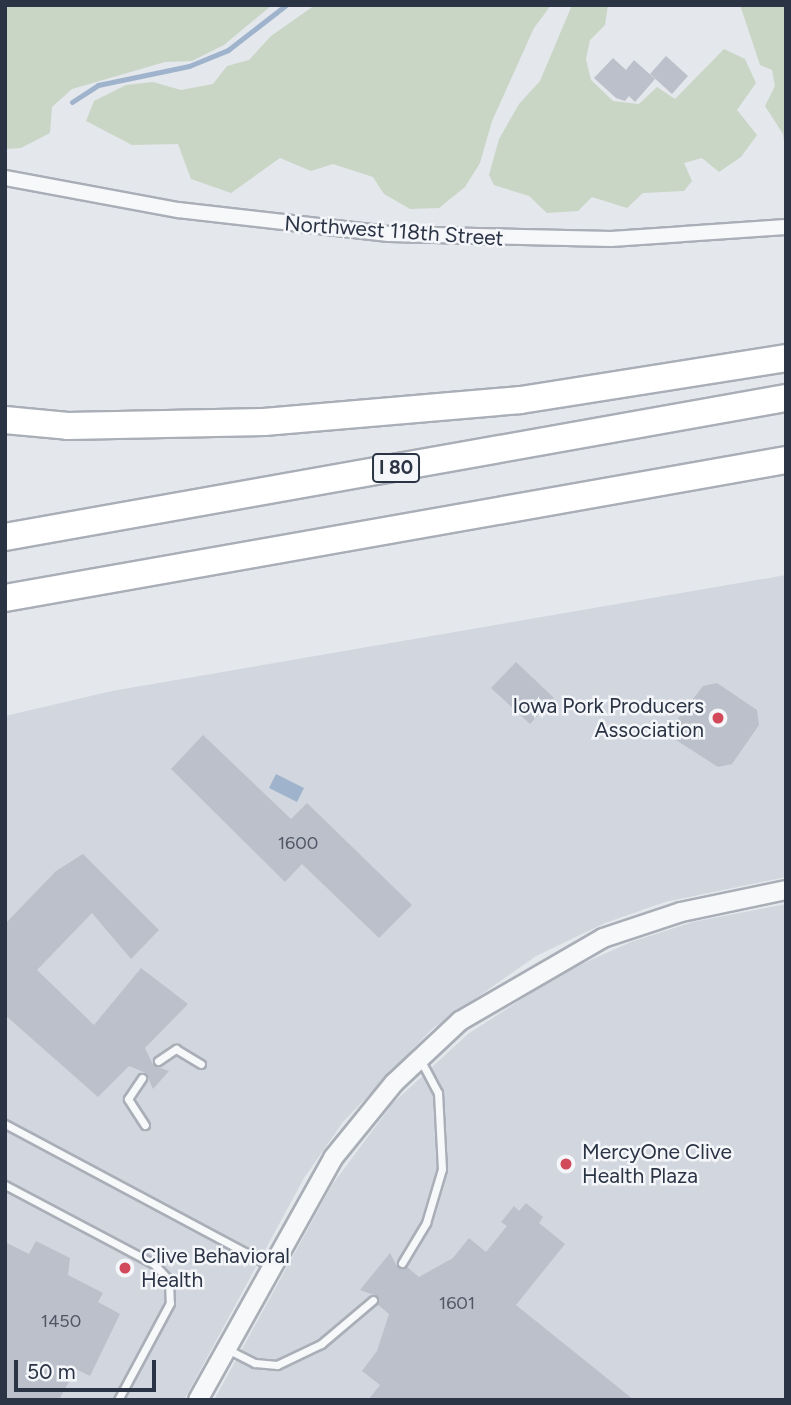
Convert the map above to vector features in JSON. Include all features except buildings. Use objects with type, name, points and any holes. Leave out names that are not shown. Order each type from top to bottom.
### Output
[{"type":"highway","points":[[5,420],[68,426],[264,422],[521,400],[786,358]]},
{"type":"highway","name":"I 80","points":[[5,537],[786,398]]},
{"type":"highway","points":[[5,598],[786,460]]},
{"type":"highway","points":[[5,615],[95,582]]},
{"type":"street","name":"Northwest 118th Street","points":[[5,178],[178,211],[389,234],[611,239],[786,227]]},
{"type":"street","points":[[198,1400],[269,1265],[333,1158],[418,1057],[492,999],[603,937],[681,912],[786,890]]},
{"type":"lane","points":[[158,1061],[176,1049],[201,1064]]},
{"type":"lane","points":[[402,1263],[426,1223],[442,1169],[438,1093],[418,1057]]},
{"type":"lane","points":[[142,1078],[128,1099],[145,1125]]},
{"type":"lane","points":[[5,1124],[269,1265]]},
{"type":"lane","points":[[5,1185],[154,1264],[169,1280],[170,1303],[118,1400]]},
{"type":"lane","points":[[225,1348],[255,1363],[277,1365],[321,1344],[373,1300]]},
{"type":"shaded area","points":[[786,575],[786,877],[665,902],[605,923],[536,956],[432,1029],[343,1122],[304,1178],[184,1400],[5,1400],[5,716],[112,691]]},
{"type":"shaded area","name":"MercyOne Clive Health Plaza","points":[[786,904],[786,1400],[214,1400],[332,1185],[393,1103],[468,1034],[562,973],[631,942],[693,922]]},
{"type":"green space","points":[[5,5],[272,5],[224,45],[192,61],[165,62],[72,89],[52,107],[50,133],[21,148],[5,149]]},
{"type":"green space","points":[[315,5],[551,5],[534,28],[492,121],[480,163],[465,187],[439,208],[410,209],[384,194],[373,177],[333,164],[311,171],[280,158],[231,193],[191,179],[178,144],[132,145],[86,121],[94,101],[126,85],[153,82],[181,90],[213,84],[227,66],[249,60],[271,36]]},
{"type":"green space","points":[[572,5],[608,5],[605,25],[590,40],[586,59],[591,80],[613,101],[639,104],[657,87],[675,99],[724,49],[745,59],[756,83],[737,110],[757,135],[741,157],[719,172],[702,158],[684,163],[692,181],[684,191],[643,193],[627,208],[592,197],[578,211],[547,213],[529,196],[494,185],[489,175],[499,139],[519,104],[540,81]]},
{"type":"green space","points":[[740,5],[786,5],[786,158],[783,134],[765,106],[775,86],[772,70],[760,65]]},
{"type":"water","points":[[276,774],[304,788],[297,802],[269,788]]},
{"type":"waterway","points":[[72,102],[98,85],[189,66],[228,50],[286,5]]},
{"type":"place","name":"Iowa Pork Producers Association","points":[[718,718]]},
{"type":"place","name":"MercyOne Clive Health Plaza","points":[[566,1164]]},
{"type":"place","name":"Clive Behavioral Health","points":[[125,1268]]}]
